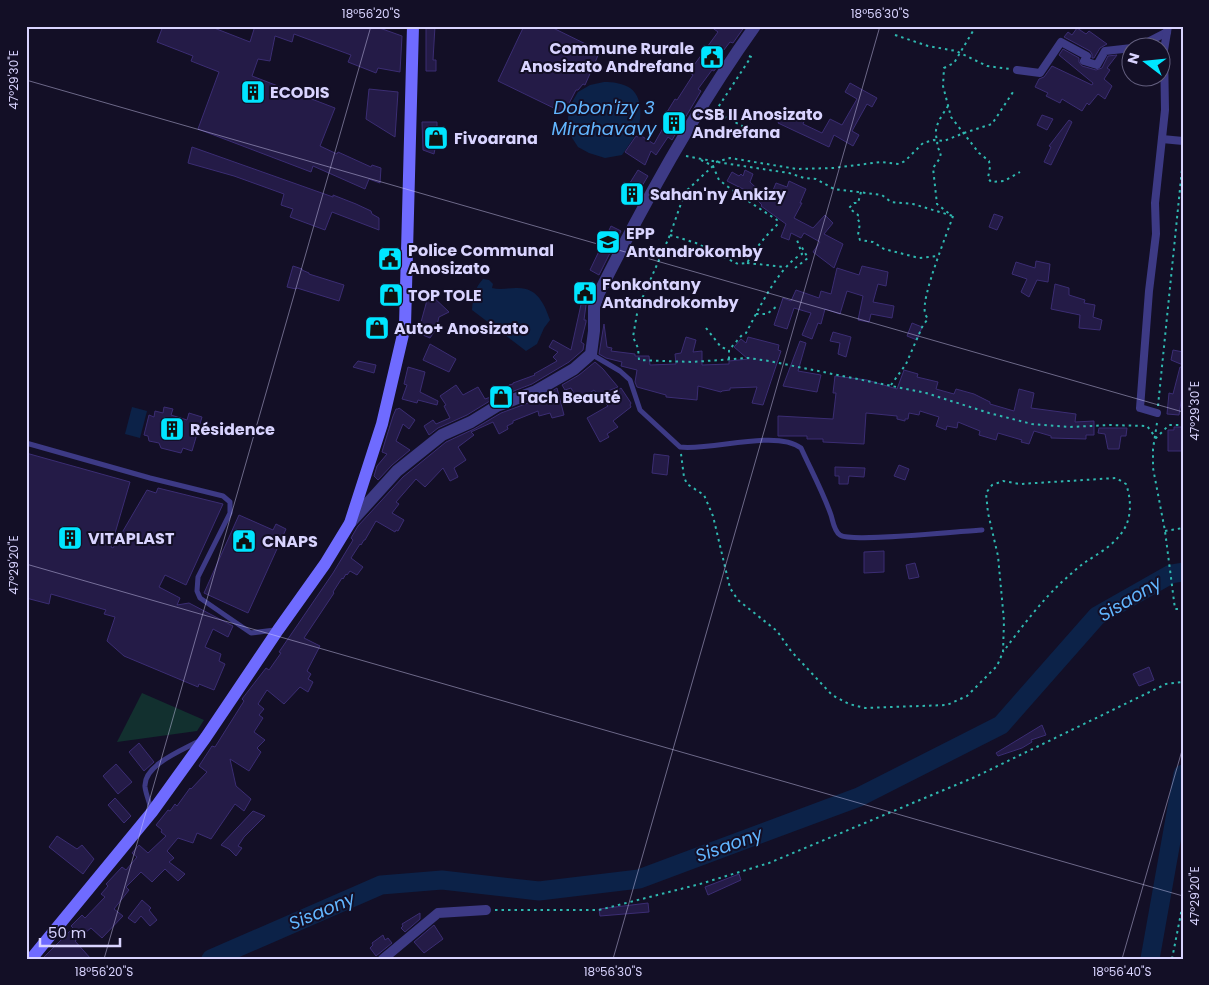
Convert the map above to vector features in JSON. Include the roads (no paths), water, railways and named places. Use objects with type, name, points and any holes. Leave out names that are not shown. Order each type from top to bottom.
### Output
[{"type":"main road","points":[[31,959],[152,812],[325,564],[350,523],[382,424],[406,326],[413,26]]},
{"type":"street","points":[[350,523],[397,471],[442,435],[471,422],[497,406],[536,391],[574,370],[591,354],[594,331],[594,307],[598,293],[674,154],[755,26]]},
{"type":"street","points":[[1153,38],[1168,29]]},
{"type":"street","points":[[1157,414],[1140,408],[1148,291],[1156,234],[1156,203],[1165,110],[1164,50],[1168,29]]},
{"type":"street","points":[[1017,70],[1040,73],[1061,42],[1087,56],[1084,61],[1097,65],[1105,51],[1122,49]]},
{"type":"street","points":[[1162,139],[1183,141]]},
{"type":"street","points":[[383,959],[438,913],[486,910]]},
{"type":"lane","points":[[591,354],[620,370],[630,380],[640,410],[680,447],[772,440],[793,442],[801,448],[829,508],[836,531],[841,536],[852,538],[884,537],[982,530]]},
{"type":"lane","points":[[26,443],[150,478],[223,496],[230,502],[230,513],[198,577],[197,590],[200,598],[251,633],[278,630]]},
{"type":"lane","points":[[152,812],[145,787],[150,772],[159,763],[206,737]]},
{"type":"water","name":"Dobon'izy 3 Mirahavavy","points":[[604,82],[617,83],[630,88],[637,97],[640,108],[640,121],[634,138],[622,155],[605,158],[578,147],[569,133],[568,118],[571,104],[578,92],[590,85]]},
{"type":"water","points":[[483,279],[489,280],[493,284],[492,288],[523,288],[539,297],[550,320],[537,344],[526,351],[472,310],[474,293]]},
{"type":"water","points":[[132,407],[147,411],[140,438],[125,434]]},
{"type":"waterway","name":"Sisaony","points":[[211,959],[381,885],[442,880],[539,891],[639,879],[859,797],[1001,725],[1097,616],[1171,574],[1183,572]]},
{"type":"waterway","points":[[1150,959],[1183,774]]},
{"type":"place","name":"Commune Rurale Anosizato Andrefana","points":[[712,57]]},
{"type":"place","name":"ECODIS","points":[[253,92]]},
{"type":"place","name":"CSB II Anosizato Andrefana","points":[[674,123]]},
{"type":"place","name":"Fivoarana","points":[[436,138]]},
{"type":"place","name":"Sahan'ny Ankizy","points":[[632,194]]},
{"type":"place","name":"EPP Antandrokomby","points":[[608,242]]},
{"type":"place","name":"Police Communal Anosizato","points":[[390,259]]},
{"type":"place","name":"Fonkontany Antandrokomby","points":[[585,293]]},
{"type":"place","name":"TOP TOLE","points":[[391,295]]},
{"type":"place","name":"Auto+ Anosizato","points":[[377,328]]},
{"type":"place","name":"Tach Beauté","points":[[501,397]]},
{"type":"place","name":"Résidence","points":[[172,429]]},
{"type":"place","name":"VITAPLAST","points":[[70,538]]},
{"type":"place","name":"CNAPS","points":[[244,541]]}]
